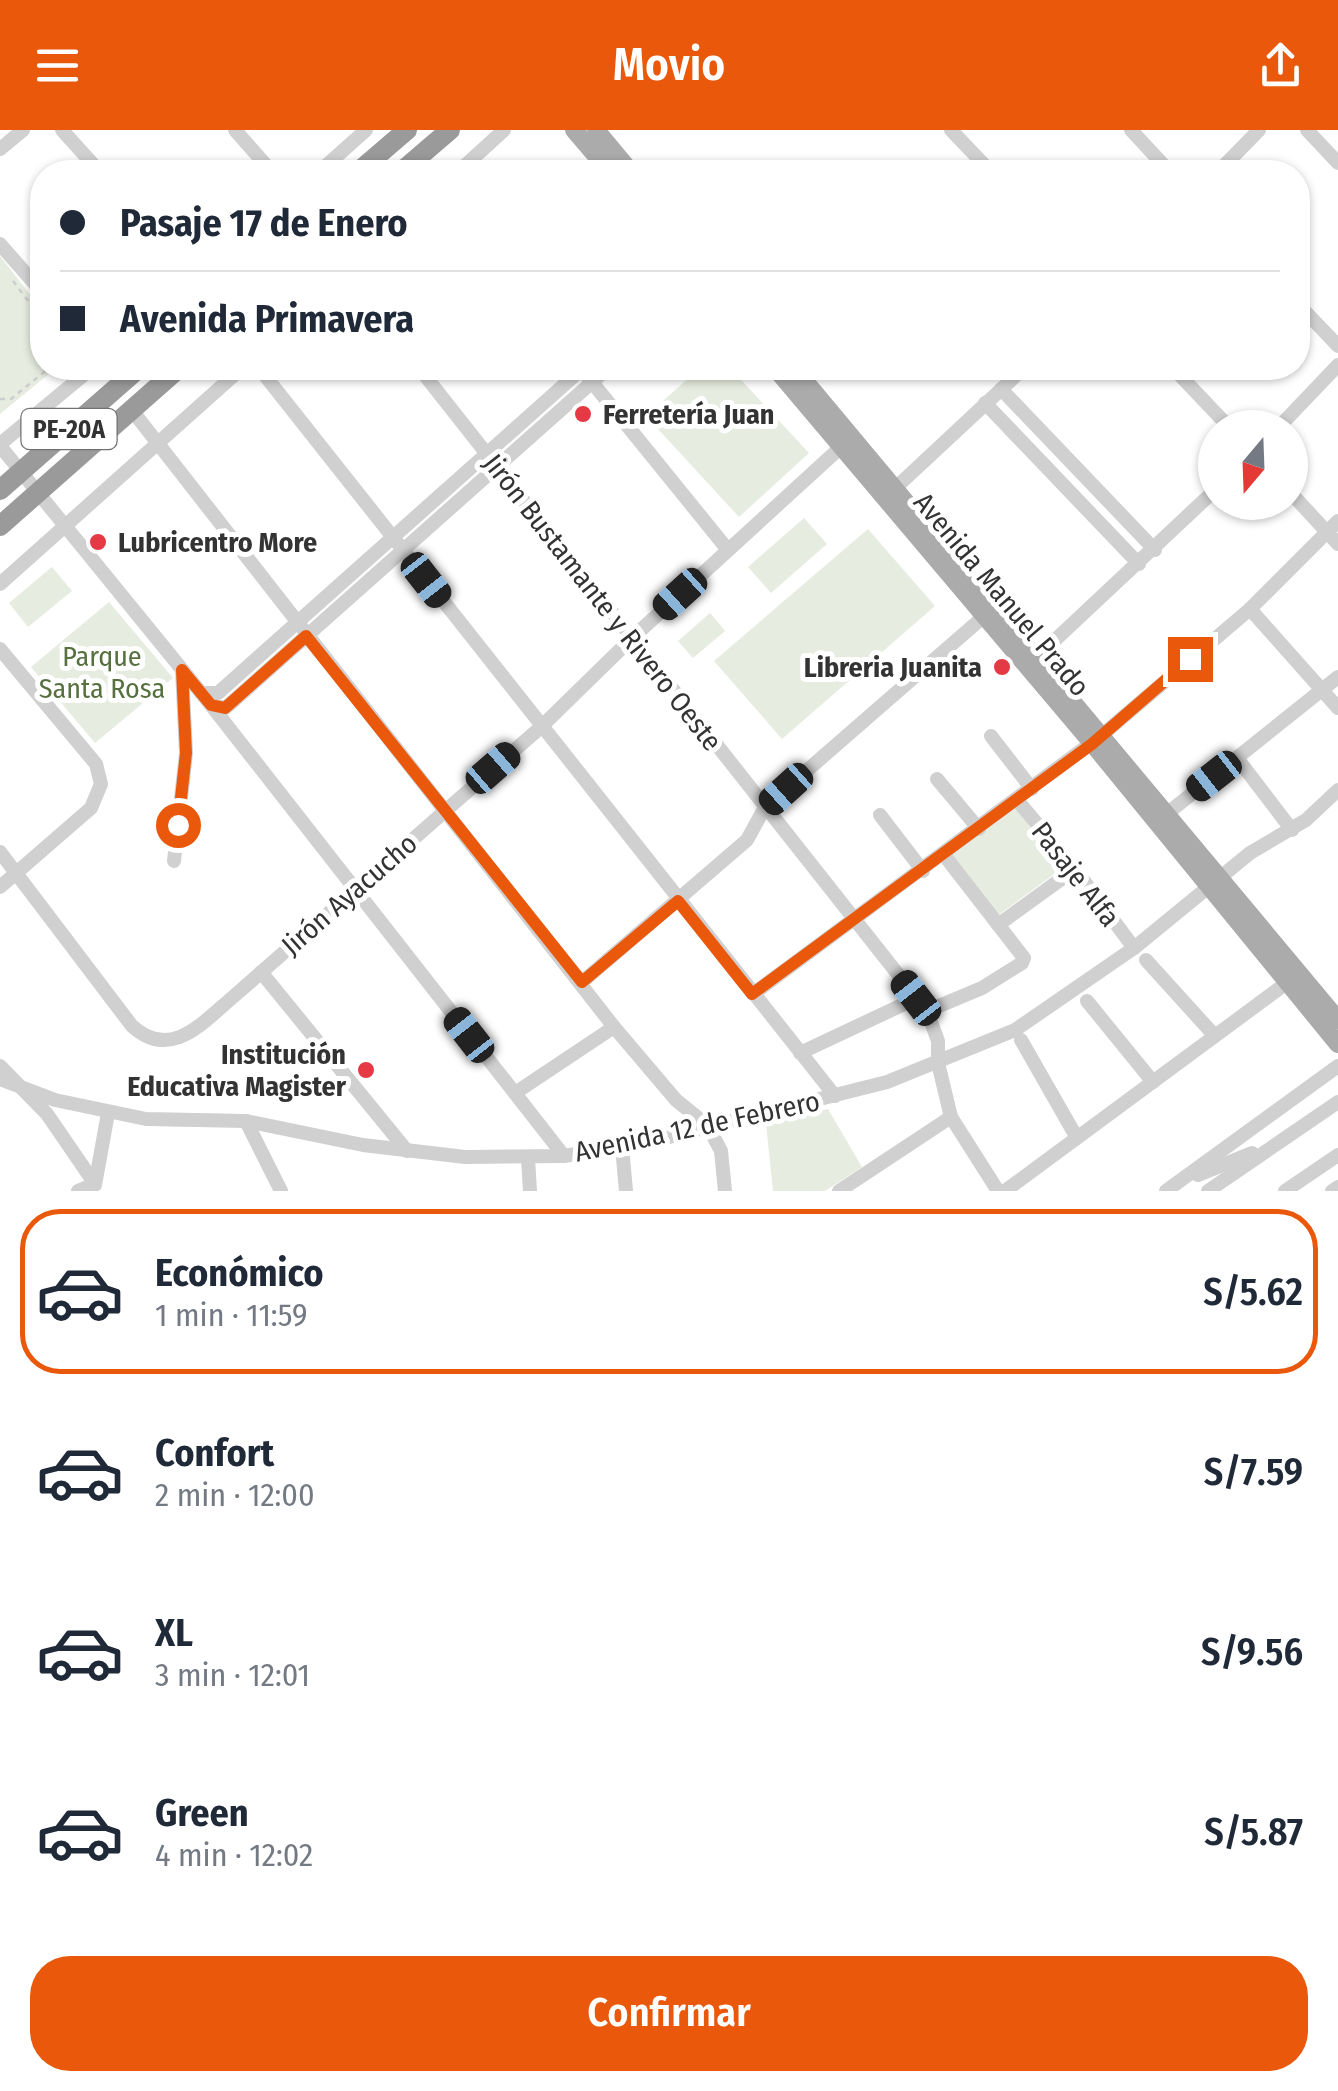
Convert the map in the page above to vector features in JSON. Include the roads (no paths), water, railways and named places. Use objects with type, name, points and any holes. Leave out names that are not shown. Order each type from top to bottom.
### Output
[{"type":"highway","points":[[372,160],[406,130]]},
{"type":"highway","points":[[421,160],[450,130]]},
{"type":"highway","name":"PE-20A","points":[[0,490],[125,380]]},
{"type":"highway","name":"PE-20A","points":[[0,526],[165,380]]},
{"type":"main road","points":[[574,130],[600,160]]},
{"type":"main road","points":[[596,130],[622,160]]},
{"type":"main road","name":"Avenida Manuel Prado","points":[[784,380],[841,446],[890,493]]},
{"type":"main road","name":"Avenida Manuel Prado","points":[[803,380],[890,493],[1162,817],[1338,1044]]},
{"type":"main road","name":"Avenida Manuel Prado","points":[[990,611],[1037,657],[1097,740]]},
{"type":"main road","name":"Avenida Manuel Prado","points":[[1215,883],[1338,1020]]},
{"type":"street","points":[[0,150],[23,130]]},
{"type":"street","points":[[62,130],[89,160]]},
{"type":"street","points":[[235,130],[261,160]]},
{"type":"street","points":[[332,160],[366,130]]},
{"type":"street","points":[[471,160],[504,130]]},
{"type":"street","points":[[951,130],[980,160]]},
{"type":"street","points":[[1131,130],[1159,160]]},
{"type":"street","points":[[1230,160],[1259,130]]},
{"type":"street","points":[[1307,130],[1338,163]]},
{"type":"street","points":[[0,244],[30,278]]},
{"type":"street","points":[[1310,317],[1338,346]]},
{"type":"street","points":[[1295,410],[1338,364]]},
{"type":"street","points":[[78,380],[0,445],[206,699],[564,1156]]},
{"type":"street","points":[[0,584],[228,380]]},
{"type":"street","points":[[268,380],[835,1096]]},
{"type":"street","name":"Jirón Bustamante y Rivero Oeste","points":[[428,380],[927,1011],[938,1041],[938,1063],[952,1116],[1001,1191]]},
{"type":"street","points":[[206,699],[218,693],[568,380]]},
{"type":"street","points":[[206,699],[218,708],[230,704],[594,380]]},
{"type":"street","points":[[890,493],[1011,380]]},
{"type":"street","points":[[1185,380],[1213,410]]},
{"type":"street","points":[[592,382],[728,550]]},
{"type":"street","points":[[1001,389],[1155,550]]},
{"type":"street","points":[[985,403],[1139,564]]},
{"type":"street","points":[[131,409],[614,1027],[676,1100],[708,1126],[720,1151],[725,1191]]},
{"type":"street","name":"Jirón Ayacucho","points":[[18,874],[132,1026],[145,1038],[158,1042],[187,1034],[540,726],[841,446]]},
{"type":"street","points":[[1037,657],[1198,507]]},
{"type":"street","points":[[752,994],[1097,740],[1250,608],[1334,532],[1308,508]]},
{"type":"street","points":[[1250,608],[1338,708]]},
{"type":"street","points":[[582,982],[747,840],[766,807],[990,611]]},
{"type":"street","points":[[0,649],[96,764],[101,784],[91,808],[0,887]]},
{"type":"street","points":[[174,861],[186,753],[182,670]]},
{"type":"street","points":[[1162,817],[1338,677]]},
{"type":"street","name":"Pasaje Alfa","points":[[991,736],[1032,789]]},
{"type":"street","points":[[1237,758],[1292,830]]},
{"type":"street","points":[[937,779],[979,829]]},
{"type":"street","name":"Avenida 12 de Febrero","points":[[6,1080],[55,1100],[108,1113],[180,1122],[246,1121],[465,1158],[564,1156],[622,1147],[886,1082],[1015,1030],[1134,948],[1250,852],[1292,830],[1338,790]]},
{"type":"street","name":"Pasaje Alfa","points":[[1018,800],[1134,948]]},
{"type":"street","points":[[880,816],[922,871]]},
{"type":"street","points":[[0,852],[18,874]]},
{"type":"street","points":[[927,1011],[982,988],[1022,964],[1022,953],[944,855]]},
{"type":"street","points":[[998,925],[1075,869]]},
{"type":"street","points":[[1146,960],[1214,1035]]},
{"type":"street","points":[[261,972],[406,1151]]},
{"type":"street","points":[[1001,1191],[1288,982]]},
{"type":"street","points":[[800,1053],[916,998]]},
{"type":"street","points":[[1087,1002],[1153,1082]]},
{"type":"street","points":[[515,1094],[614,1027]]},
{"type":"street","points":[[1021,1040],[1077,1138]]},
{"type":"street","points":[[0,1066],[6,1080],[46,1114],[95,1188]]},
{"type":"street","points":[[1172,1187],[1338,1066]]},
{"type":"street","points":[[1208,1191],[1338,1102]]},
{"type":"street","points":[[95,1188],[108,1113]]},
{"type":"street","points":[[839,1191],[952,1116]]},
{"type":"street","points":[[246,1121],[281,1191]]},
{"type":"street","points":[[1172,1187],[1280,1141]]},
{"type":"street","points":[[622,1147],[626,1191]]},
{"type":"street","points":[[1284,1191],[1338,1154]]},
{"type":"street","points":[[528,1158],[530,1191]]},
{"type":"street","points":[[78,1191],[95,1188]]},
{"type":"place","name":"Ferretería Juan","points":[[583,414]]},
{"type":"place","name":"Lubricentro More","points":[[98,542]]},
{"type":"place","name":"Libreria Juanita","points":[[1002,667]]},
{"type":"place","name":"Institución Educativa Magister","points":[[366,1070]]},
{"type":"park label","name":"Parque Santa Rosa","points":[[102,672]]}]
